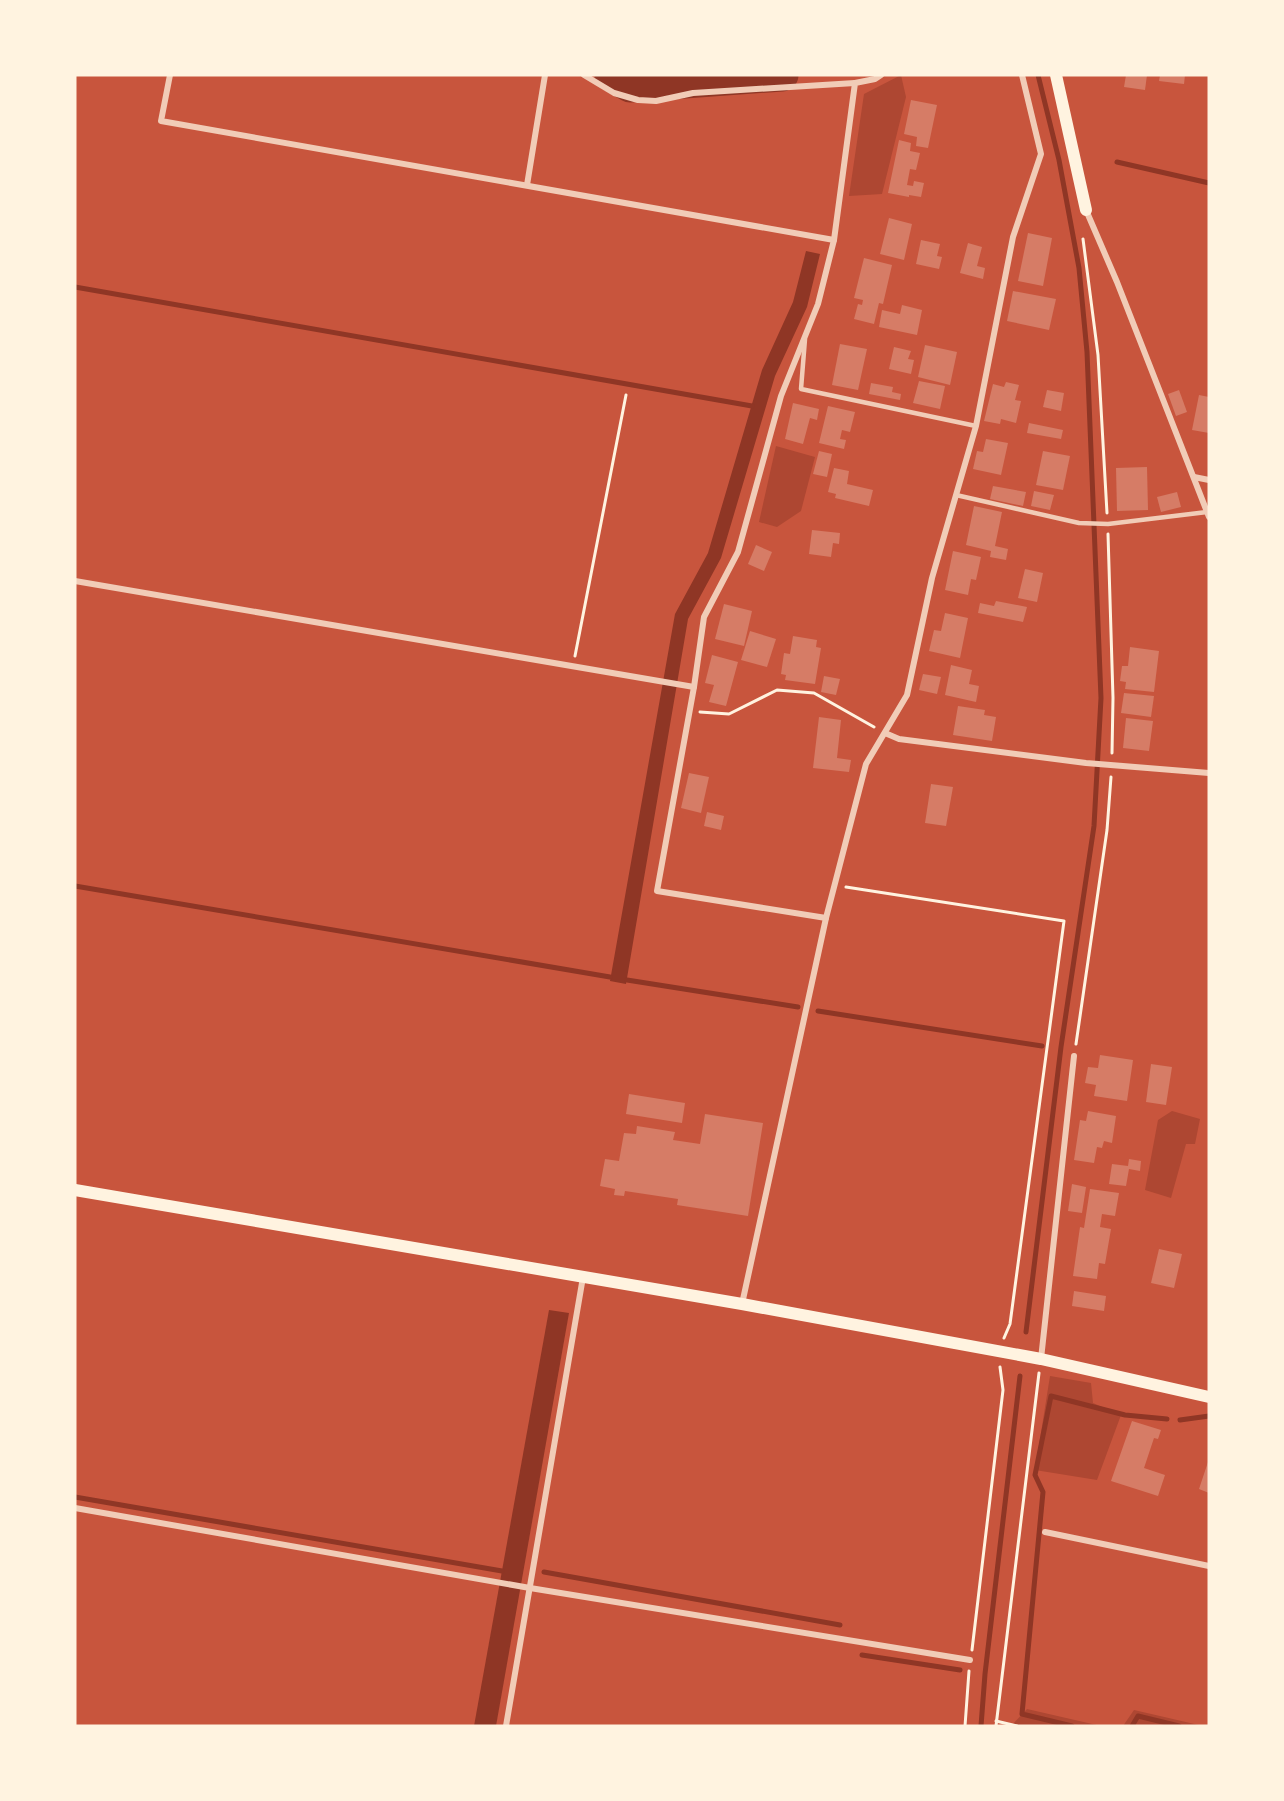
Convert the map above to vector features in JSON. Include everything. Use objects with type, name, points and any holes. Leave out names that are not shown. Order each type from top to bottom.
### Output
[{"type":"main road","points":[[1056,75],[1086,210]]},
{"type":"main road","points":[[75,1190],[742,1304],[1041,1359],[1209,1397]]},
{"type":"street","points":[[170,75],[161,121],[834,240]]},
{"type":"street","points":[[526,185],[545,75]]},
{"type":"street","points":[[584,75],[614,93],[638,100],[656,101],[693,93],[855,82],[875,79],[881,75]]},
{"type":"street","points":[[742,1304],[834,885],[866,764],[907,695],[932,578],[976,426],[1013,237],[1041,154],[1022,75]]},
{"type":"street","points":[[826,918],[657,891],[690,711],[704,617],[738,552],[781,396],[818,304],[834,240],[855,82]]},
{"type":"street","points":[[1086,210],[1208,514]]},
{"type":"street","points":[[1194,477],[1209,480]]},
{"type":"street","points":[[75,581],[694,687]]},
{"type":"street","points":[[885,733],[899,739],[1086,763],[1209,773]]},
{"type":"street","points":[[1041,1359],[1074,1056]]},
{"type":"street","points":[[506,1726],[583,1276]]},
{"type":"street","points":[[75,1508],[528,1587],[970,1660]]},
{"type":"street","points":[[1045,1532],[1209,1566]]},
{"type":"lane","points":[[806,335],[801,389],[976,426]]},
{"type":"lane","points":[[956,495],[1079,523],[1108,524],[1208,514]]},
{"type":"path","points":[[1074,1056],[1107,830],[1112,764],[1113,698],[1108,524],[1098,356],[1083,237]]},
{"type":"path","points":[[573,667],[626,395]]},
{"type":"path","points":[[690,711],[729,714],[777,690],[814,693],[885,733]]},
{"type":"path","points":[[834,885],[1064,921],[1010,1324],[999,1351],[1003,1390],[970,1660],[965,1726]]},
{"type":"path","points":[[996,1726],[1041,1359]]},
{"type":"path","points":[[996,1721],[1017,1726]]},
{"type":"shaded area","points":[[623,75],[702,75],[633,81]]},
{"type":"shaded area","points":[[901,75],[906,97],[882,194],[849,196],[864,94]]},
{"type":"shaded area","points":[[806,251],[820,254],[807,307],[775,376],[721,558],[688,619],[626,984],[610,981],[675,614],[708,553],[762,370],[793,302]]},
{"type":"shaded area","points":[[776,446],[815,457],[801,511],[777,527],[759,522]]},
{"type":"shaded area","points":[[1172,1111],[1200,1119],[1195,1144],[1186,1144],[1171,1198],[1145,1190],[1158,1120]]},
{"type":"shaded area","points":[[549,1310],[569,1313],[496,1726],[474,1726]]},
{"type":"shaded area","points":[[1050,1376],[1091,1383],[1093,1403],[1121,1415],[1097,1480],[1035,1470]]},
{"type":"shaded area","points":[[1027,1709],[1101,1726],[1011,1726]]},
{"type":"shaded area","points":[[1134,1710],[1203,1726],[1123,1726]]},
{"type":"building","points":[[1126,75],[1147,75],[1145,90],[1124,87]]},
{"type":"building","points":[[1160,75],[1185,75],[1184,84],[1159,81]]},
{"type":"building","points":[[911,100],[937,105],[928,148],[916,146],[917,137],[904,134]]},
{"type":"building","points":[[899,140],[911,143],[910,151],[920,153],[916,170],[910,169],[907,185],[913,186],[914,181],[924,183],[921,197],[888,193]]},
{"type":"building","points":[[889,218],[912,224],[904,260],[880,254]]},
{"type":"building","points":[[1028,233],[1052,238],[1043,286],[1018,281]]},
{"type":"building","points":[[921,240],[940,244],[937,256],[942,257],[939,269],[916,264]]},
{"type":"building","points":[[968,243],[982,247],[977,266],[985,268],[983,279],[960,273]]},
{"type":"building","points":[[864,258],[892,265],[883,304],[879,303],[874,324],[854,319],[858,304],[862,305],[863,300],[854,298]]},
{"type":"building","points":[[1013,291],[1056,299],[1049,330],[1007,321]]},
{"type":"building","points":[[902,305],[922,310],[917,335],[879,327],[882,310],[900,314]]},
{"type":"building","points":[[840,344],[867,349],[858,390],[832,385]]},
{"type":"building","points":[[925,345],[957,352],[950,385],[918,377]]},
{"type":"building","points":[[894,347],[911,351],[908,359],[914,360],[911,374],[889,369]]},
{"type":"building","points":[[919,381],[945,386],[940,409],[913,403]]},
{"type":"building","points":[[1006,382],[1019,385],[1015,400],[1021,401],[1016,423],[1001,419],[1000,424],[984,421],[993,384],[1004,387]]},
{"type":"building","points":[[871,383],[893,387],[892,392],[901,394],[900,400],[869,394]]},
{"type":"building","points":[[1047,390],[1064,393],[1061,411],[1043,407]]},
{"type":"building","points":[[1179,390],[1187,412],[1176,416],[1168,394]]},
{"type":"building","points":[[1199,395],[1209,397],[1209,433],[1192,430]]},
{"type":"building","points":[[793,403],[819,409],[817,420],[810,418],[803,444],[785,439]]},
{"type":"building","points":[[828,406],[855,412],[850,432],[842,430],[840,439],[846,440],[844,449],[819,443]]},
{"type":"building","points":[[1029,423],[1063,430],[1061,439],[1027,433]]},
{"type":"building","points":[[986,439],[1008,443],[1001,475],[973,469],[977,451],[983,452]]},
{"type":"building","points":[[819,451],[832,454],[827,477],[813,474]]},
{"type":"building","points":[[1043,451],[1070,456],[1063,490],[1036,485]]},
{"type":"building","points":[[1147,467],[1148,510],[1117,511],[1116,468]]},
{"type":"building","points":[[834,468],[849,471],[847,484],[873,490],[869,506],[835,498],[836,494],[828,492]]},
{"type":"building","points":[[993,486],[1026,492],[1023,506],[990,499]]},
{"type":"building","points":[[1034,491],[1054,495],[1050,510],[1031,506]]},
{"type":"building","points":[[1177,492],[1181,507],[1161,512],[1157,497]]},
{"type":"building","points":[[974,506],[1002,512],[995,546],[1008,549],[1006,560],[990,557],[991,551],[966,545]]},
{"type":"building","points":[[812,530],[840,533],[839,544],[833,543],[831,557],[809,554]]},
{"type":"building","points":[[756,545],[772,552],[764,571],[748,564]]},
{"type":"building","points":[[953,551],[981,557],[976,580],[971,579],[968,595],[945,590]]},
{"type":"building","points":[[1025,569],[1043,573],[1037,602],[1018,598]]},
{"type":"building","points":[[996,601],[1027,607],[1023,622],[978,613],[980,603],[994,606]]},
{"type":"building","points":[[724,604],[752,611],[744,646],[715,639]]},
{"type":"building","points":[[945,613],[968,618],[960,658],[929,651],[934,630],[941,631]]},
{"type":"building","points":[[750,631],[776,639],[767,667],[741,660]]},
{"type":"building","points":[[793,636],[817,640],[816,647],[821,648],[815,684],[785,680],[786,675],[781,674],[784,653],[790,654]]},
{"type":"building","points":[[1130,647],[1159,651],[1154,692],[1125,689],[1126,682],[1120,681],[1122,666],[1128,666]]},
{"type":"building","points":[[712,655],[738,662],[726,706],[709,702],[714,685],[705,683]]},
{"type":"building","points":[[951,665],[972,670],[969,684],[979,686],[976,702],[945,695]]},
{"type":"building","points":[[923,674],[941,677],[937,694],[919,690]]},
{"type":"building","points":[[824,676],[840,679],[836,695],[821,692]]},
{"type":"building","points":[[1124,693],[1154,696],[1151,717],[1121,713]]},
{"type":"building","points":[[958,706],[985,710],[984,715],[996,717],[992,741],[953,735]]},
{"type":"building","points":[[819,717],[841,720],[837,758],[851,760],[849,772],[813,768]]},
{"type":"building","points":[[1126,718],[1153,721],[1149,751],[1123,748]]},
{"type":"building","points":[[689,773],[709,777],[701,813],[681,808]]},
{"type":"building","points":[[931,784],[953,787],[946,826],[925,823]]},
{"type":"building","points":[[707,812],[724,816],[721,830],[704,826]]},
{"type":"building","points":[[1100,1055],[1133,1060],[1127,1101],[1094,1096],[1096,1085],[1085,1083],[1088,1067],[1098,1068]]},
{"type":"building","points":[[1151,1064],[1172,1067],[1166,1105],[1146,1102]]},
{"type":"building","points":[[629,1094],[685,1103],[682,1123],[626,1114]]},
{"type":"building","points":[[1088,1111],[1116,1116],[1112,1143],[1104,1141],[1102,1148],[1097,1147],[1094,1163],[1074,1160],[1080,1120],[1086,1121]]},
{"type":"building","points":[[705,1114],[763,1123],[748,1216],[677,1205],[678,1199],[625,1191],[624,1196],[614,1195],[615,1189],[600,1186],[605,1159],[619,1161],[624,1133],[636,1134],[637,1126],[675,1132],[673,1140],[700,1144]]},
{"type":"building","points":[[1129,1159],[1141,1161],[1140,1171],[1129,1169],[1126,1186],[1109,1184],[1112,1164],[1128,1166]]},
{"type":"building","points":[[1072,1184],[1086,1187],[1082,1213],[1068,1211]]},
{"type":"building","points":[[1090,1189],[1119,1193],[1115,1216],[1102,1214],[1100,1227],[1111,1229],[1105,1264],[1099,1263],[1097,1279],[1073,1276],[1080,1227],[1084,1228]]},
{"type":"building","points":[[1159,1249],[1182,1254],[1174,1288],[1151,1283]]},
{"type":"building","points":[[1074,1291],[1106,1296],[1104,1311],[1072,1306]]},
{"type":"building","points":[[1132,1421],[1161,1430],[1158,1439],[1154,1438],[1144,1468],[1165,1475],[1158,1496],[1111,1481]]},
{"type":"building","points":[[1209,1459],[1209,1493],[1199,1489]]},
{"type":"waterway","points":[[611,75],[630,86],[782,75]]},
{"type":"waterway","points":[[1026,1332],[1061,1047],[1094,826],[1101,698],[1087,352],[1079,268],[1059,160],[1038,75]]},
{"type":"waterway","points":[[1117,162],[1209,183]]},
{"type":"waterway","points":[[75,287],[752,406]]},
{"type":"waterway","points":[[75,886],[610,977]]},
{"type":"waterway","points":[[627,980],[798,1007]]},
{"type":"waterway","points":[[818,1011],[1042,1046]]},
{"type":"waterway","points":[[981,1726],[1020,1376]]},
{"type":"waterway","points":[[1072,1726],[1022,1714],[1043,1492],[1035,1475],[1051,1396],[1125,1415],[1167,1419]]},
{"type":"waterway","points":[[1180,1420],[1209,1416]]},
{"type":"waterway","points":[[75,1497],[502,1571]]},
{"type":"waterway","points":[[544,1572],[840,1625]]},
{"type":"waterway","points":[[862,1655],[960,1670]]},
{"type":"waterway","points":[[1132,1726],[1138,1716],[1179,1726]]}]
